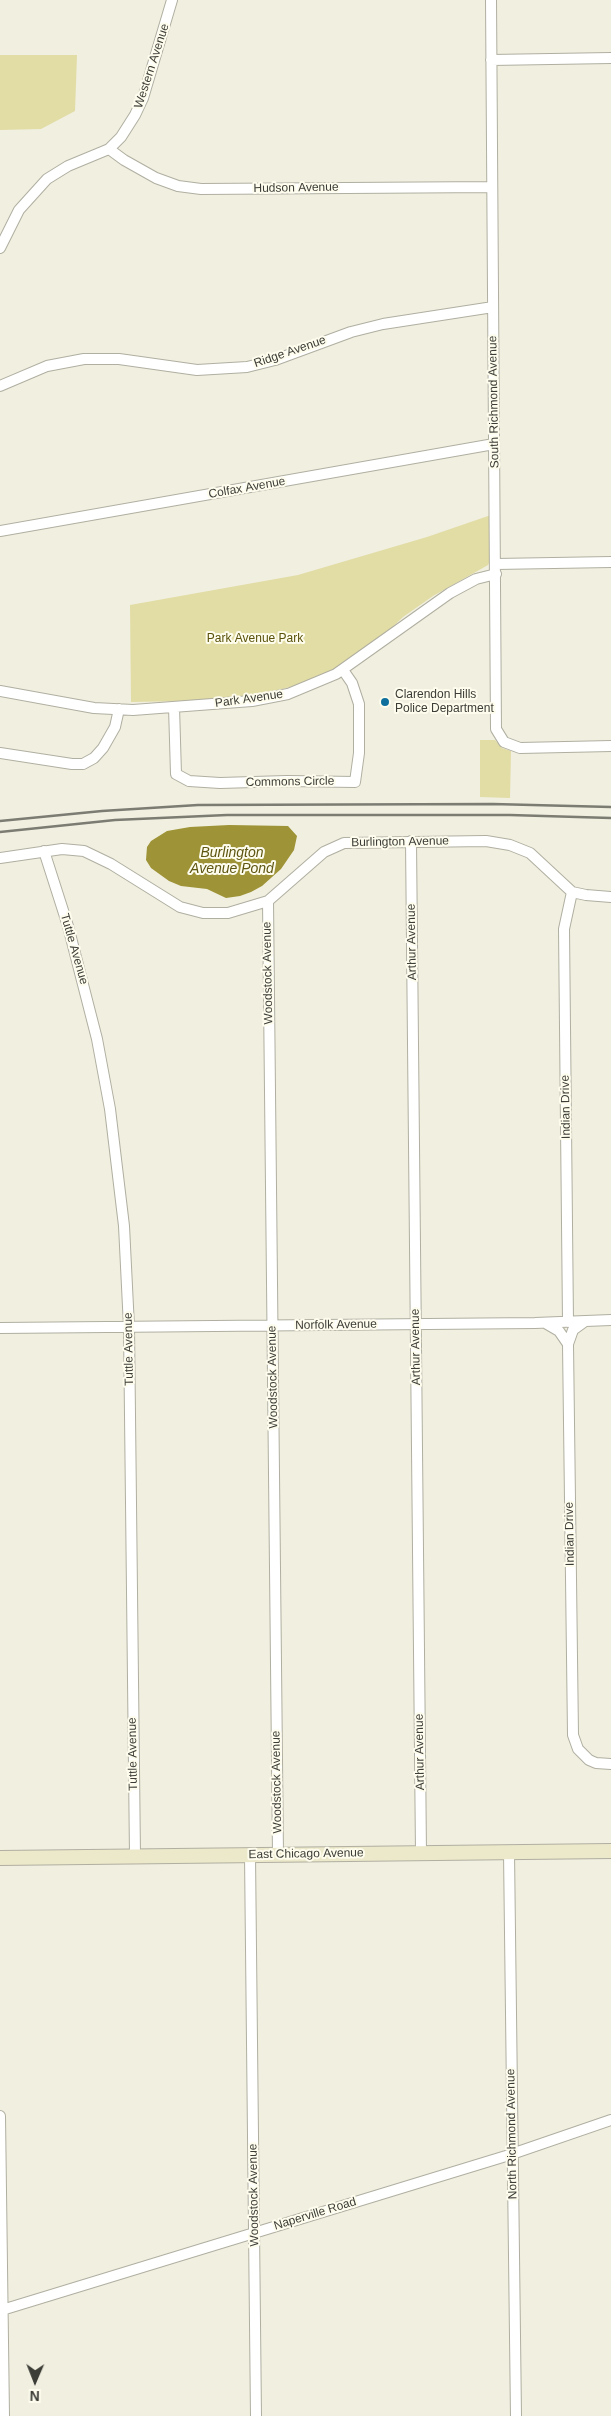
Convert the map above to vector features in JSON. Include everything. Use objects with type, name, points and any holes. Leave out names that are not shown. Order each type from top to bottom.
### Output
[{"type":"main road","name":"East Chicago Avenue","points":[[0,1858],[611,1851]]},
{"type":"street","name":"Western Avenue","points":[[0,248],[19,210],[47,179],[68,166],[109,149],[121,137],[141,102],[172,0]]},
{"type":"street","name":"South Richmond Avenue","points":[[491,0],[496,724],[498,734],[504,742],[520,748],[611,746]]},
{"type":"street","points":[[491,60],[611,58]]},
{"type":"street","name":"Hudson Avenue","points":[[109,149],[156,178],[178,186],[201,189],[492,187]]},
{"type":"street","name":"Ridge Avenue","points":[[0,386],[47,366],[84,359],[119,359],[197,370],[247,367],[275,360],[351,332],[383,324],[493,307]]},
{"type":"street","name":"Colfax Avenue","points":[[0,531],[494,444]]},
{"type":"street","name":"Park Avenue","points":[[0,692],[94,708],[119,709],[174,707],[271,698],[309,687],[343,670],[408,620],[450,593],[496,569],[611,562]]},
{"type":"street","name":"Commons Circle","points":[[174,707],[176,774],[189,781],[220,783],[287,781],[355,782],[359,752],[359,704],[352,683],[343,670]]},
{"type":"street","points":[[0,753],[82,764],[94,758],[103,748],[115,727],[119,709]]},
{"type":"street","name":"Arthur Avenue","points":[[411,841],[421,1853]]},
{"type":"street","name":"Burlington Avenue","points":[[0,858],[44,851],[74,849],[92,854],[169,902],[195,912],[228,913],[268,900],[324,852],[334,846],[357,842],[486,841],[520,848],[538,859],[572,892]]},
{"type":"street","name":"Tuttle Avenue","points":[[44,851],[83,982],[106,1086],[124,1226],[129,1327],[134,1856]]},
{"type":"street","points":[[572,892],[611,897]]},
{"type":"street","name":"Indian Drive","points":[[568,1322],[564,929],[572,892]]},
{"type":"street","name":"Woodstock Avenue","points":[[268,900],[278,1854]]},
{"type":"street","name":"Norfolk Avenue","points":[[0,1328],[544,1323],[611,1320]]},
{"type":"street","points":[[568,1344],[573,1330],[584,1322]]},
{"type":"street","points":[[544,1323],[558,1331],[568,1344]]},
{"type":"street","name":"Indian Drive","points":[[568,1344],[572,1725],[575,1742],[582,1754],[596,1763],[611,1764]]},
{"type":"street","name":"North Richmond Avenue","points":[[509,1852],[516,2416]]},
{"type":"street","name":"Woodstock Avenue","points":[[250,1855],[256,2416]]},
{"type":"street","points":[[0,2116],[4,2416]]},
{"type":"street","name":"Naperville Road","points":[[2,2310],[513,2154],[611,2120]]},
{"type":"green space","points":[[0,55],[77,55],[75,111],[41,129],[0,130]]},
{"type":"green space","name":"Park Avenue Park","points":[[491,515],[490,561],[488,565],[433,596],[403,617],[376,643],[343,666],[305,683],[263,694],[187,701],[131,702],[130,605],[298,575],[427,537]]},
{"type":"green space","points":[[480,740],[495,740],[502,748],[511,751],[510,798],[480,797]]},
{"type":"water","name":"Burlington Avenue Pond","points":[[229,825],[288,826],[297,836],[294,850],[281,869],[262,886],[251,892],[226,898],[207,889],[181,886],[169,881],[151,868],[146,860],[147,847],[151,841],[167,831],[190,827]]},
{"type":"railway","points":[[0,821],[102,811],[198,805],[493,804],[611,807]]},
{"type":"railway","points":[[0,832],[115,820],[227,815],[510,815],[611,818]]},
{"type":"place","name":"Clarendon Hills Police Department","points":[[385,702]]}]
